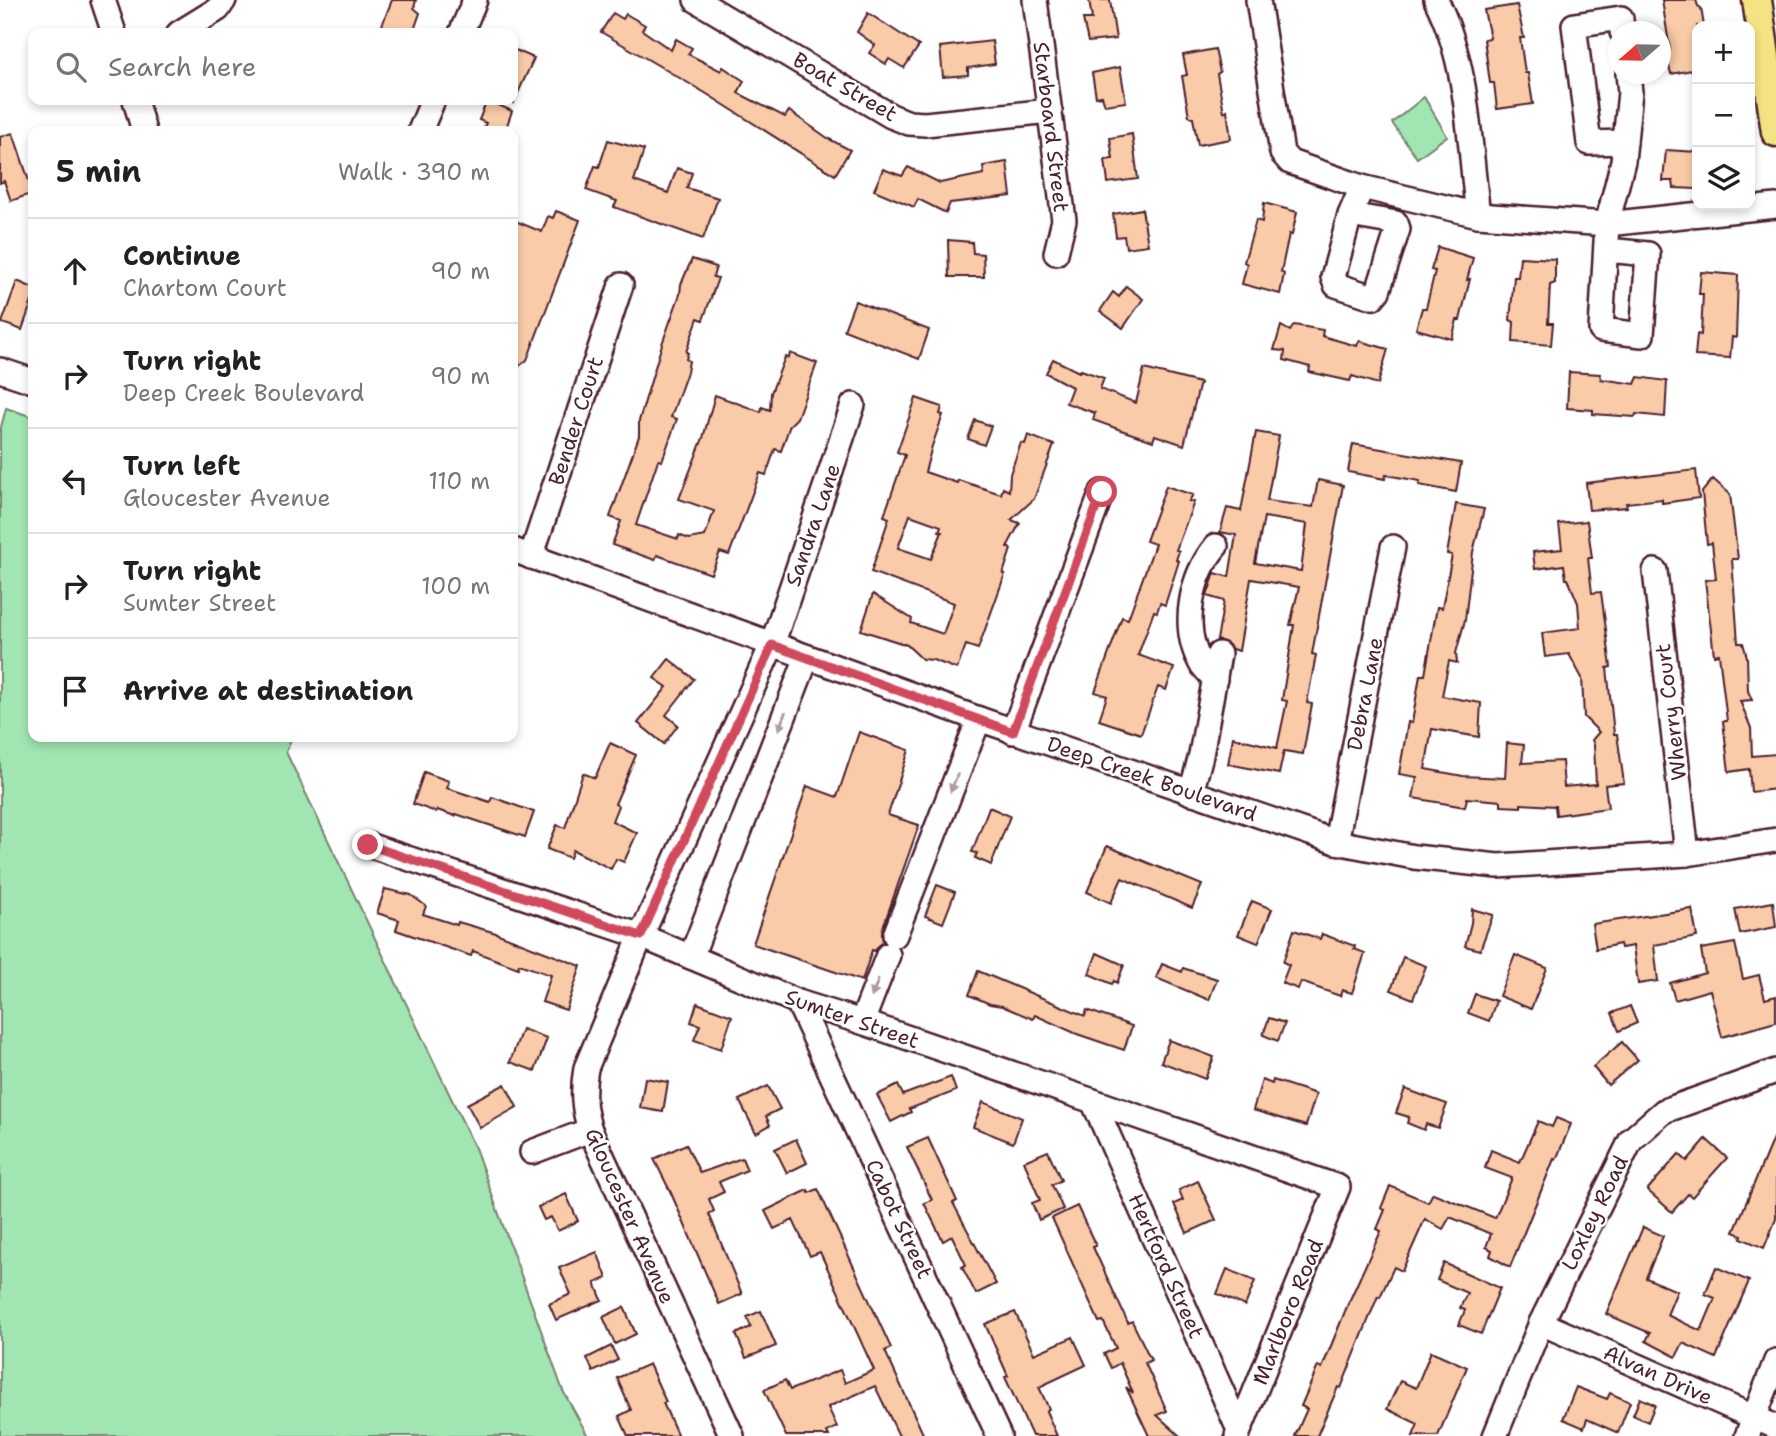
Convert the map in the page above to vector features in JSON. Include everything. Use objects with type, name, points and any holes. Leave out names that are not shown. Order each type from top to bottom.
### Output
[{"type":"main road","points":[[1757,0],[1771,59],[1776,132]]},
{"type":"street","points":[[103,0],[112,28]]},
{"type":"street","points":[[187,28],[218,9],[224,0]]},
{"type":"street","points":[[463,28],[475,0]]},
{"type":"street","name":"Boat Street","points":[[696,0],[731,9],[891,116],[909,123],[925,124],[1051,111]]},
{"type":"street","name":"Starboard Street","points":[[1035,0],[1064,220],[1056,253]]},
{"type":"street","points":[[1258,0],[1282,153],[1290,162],[1362,187],[1478,215],[1607,225],[1776,206]]},
{"type":"street","points":[[1436,0],[1450,26],[1463,91],[1478,215]]},
{"type":"street","points":[[1621,21],[1621,18],[1574,25],[1589,143],[1625,142]]},
{"type":"street","points":[[1606,250],[1607,225],[1623,161],[1629,84]]},
{"type":"street","points":[[136,105],[143,126]]},
{"type":"street","points":[[422,126],[431,105]]},
{"type":"street","points":[[1350,215],[1362,187]]},
{"type":"street","name":"Bender Court","points":[[522,553],[621,285]]},
{"type":"street","points":[[0,370],[28,379]]},
{"type":"street","name":"Sandra Lane","points":[[772,645],[853,405]]},
{"type":"street","points":[[1013,732],[1102,492]]},
{"type":"street","points":[[1215,679],[1200,663],[1191,634],[1190,611],[1205,559],[1216,546]]},
{"type":"street","name":"Debra Lane","points":[[1336,842],[1393,547]]},
{"type":"street","name":"Deep Creek Boulevard","points":[[522,553],[1013,732],[1336,842],[1414,857],[1498,866],[1687,854],[1776,840]]},
{"type":"street","name":"Wherry Court","points":[[1654,570],[1687,854]]},
{"type":"street","name":"Gloucester Avenue","points":[[732,1436],[590,1130],[583,1106],[586,1068],[641,936],[772,645]]},
{"type":"street","points":[[1192,793],[1219,654]]},
{"type":"street","points":[[691,957],[807,657]]},
{"type":"street","points":[[862,1022],[979,719]]},
{"type":"street","name":"Sumter Street","points":[[368,845],[641,936],[798,1002],[1338,1187]]},
{"type":"street","name":"Cabot Street","points":[[798,1002],[999,1436]]},
{"type":"street","name":"Loxley Road","points":[[1495,1436],[1541,1323],[1631,1140],[1664,1111],[1776,1071]]},
{"type":"street","name":"Hertford Street","points":[[1093,1101],[1238,1433]]},
{"type":"street","points":[[532,1152],[590,1130]]},
{"type":"street","name":"Marlboro Road","points":[[1238,1433],[1338,1187]]},
{"type":"street","name":"Alvan Drive","points":[[1541,1323],[1751,1427],[1776,1427]]},
{"type":"street","points":[[1751,1427],[1776,1361]]},
{"type":"green space","points":[[1424,97],[1447,136],[1417,158],[1392,123]]},
{"type":"green space","points":[[6,408],[28,415],[28,742],[290,742],[286,752],[475,1148],[563,1391],[588,1436],[0,1436],[0,431]]},
{"type":"building","points":[[392,0],[416,0],[414,8],[420,13],[415,28],[381,28]]},
{"type":"building","points":[[1089,0],[1110,0],[1116,39],[1088,42],[1083,19],[1092,19]]},
{"type":"building","points":[[1662,0],[1696,0],[1701,8],[1703,21],[1692,21],[1692,70],[1671,74],[1671,21],[1665,21]]},
{"type":"building","points":[[1517,5],[1524,38],[1520,38],[1525,73],[1528,73],[1533,104],[1497,109],[1494,83],[1490,83],[1484,39],[1490,38],[1484,10]]},
{"type":"building","points":[[613,13],[623,19],[626,14],[645,25],[642,30],[671,50],[676,39],[692,48],[688,54],[721,71],[723,67],[744,81],[738,93],[785,117],[789,111],[850,150],[835,175],[707,94],[601,32]]},
{"type":"building","points":[[868,13],[919,46],[904,68],[889,59],[886,64],[869,53],[875,45],[857,32]]},
{"type":"building","points":[[992,41],[995,64],[968,68],[968,75],[943,77],[940,47]]},
{"type":"building","points":[[1215,49],[1220,72],[1217,74],[1224,112],[1227,110],[1231,139],[1198,145],[1193,118],[1189,116],[1182,76],[1187,75],[1183,55]]},
{"type":"building","points":[[518,51],[534,58],[518,93]]},
{"type":"building","points":[[1120,67],[1126,102],[1105,105],[1102,96],[1096,97],[1092,73]]},
{"type":"building","points":[[485,105],[498,105],[512,111],[507,126],[484,126],[486,123],[479,120]]},
{"type":"building","points":[[13,133],[28,178],[28,195],[11,201],[4,181],[0,183],[0,137]]},
{"type":"building","points":[[1132,134],[1138,179],[1108,183],[1105,160],[1113,159],[1110,138]]},
{"type":"building","points":[[608,140],[644,150],[634,181],[668,193],[677,168],[692,173],[687,188],[718,198],[703,239],[614,207],[617,201],[586,190],[595,166],[599,167]]},
{"type":"building","points":[[1666,150],[1692,152],[1692,189],[1674,188],[1673,181],[1663,181]]},
{"type":"building","points":[[1007,162],[1011,196],[950,203],[946,213],[918,199],[914,207],[874,190],[883,169],[902,176],[908,167],[940,183],[984,174],[983,166]]},
{"type":"building","points":[[1264,203],[1297,212],[1281,272],[1284,274],[1280,294],[1242,284],[1247,264],[1244,262],[1256,220],[1262,222]]},
{"type":"building","points":[[1142,209],[1148,245],[1126,248],[1124,236],[1116,237],[1113,214]]},
{"type":"building","points":[[556,211],[580,220],[527,360],[518,367],[518,222],[542,232],[548,216],[553,218]]},
{"type":"building","points":[[948,240],[972,242],[973,253],[983,254],[984,277],[949,277]]},
{"type":"building","points":[[1438,247],[1473,258],[1460,320],[1457,320],[1452,339],[1416,329],[1422,308],[1426,308],[1435,271],[1431,270]]},
{"type":"building","points":[[1520,257],[1555,259],[1555,283],[1550,285],[1548,323],[1553,323],[1551,345],[1513,342],[1514,322],[1510,320],[1514,277],[1518,277]]},
{"type":"building","points":[[692,259],[716,267],[713,277],[718,278],[703,320],[698,318],[686,352],[686,359],[689,361],[687,372],[671,417],[677,419],[662,461],[658,460],[636,525],[678,539],[679,535],[689,539],[705,536],[714,511],[679,499],[703,438],[715,395],[761,412],[762,407],[770,410],[771,393],[785,357],[789,358],[790,353],[817,363],[797,418],[790,425],[781,451],[775,449],[766,475],[760,473],[729,555],[720,552],[711,574],[657,555],[655,560],[612,545],[621,521],[610,517],[639,436],[639,421],[662,344]]},
{"type":"building","points":[[1701,272],[1738,275],[1736,338],[1732,337],[1730,358],[1695,356],[1697,334],[1701,335]]},
{"type":"building","points":[[17,281],[28,286],[28,313],[22,330],[2,323]]},
{"type":"building","points":[[1126,286],[1143,299],[1123,328],[1100,311],[1113,292],[1119,297]]},
{"type":"building","points":[[855,301],[929,330],[919,359],[844,330]]},
{"type":"building","points":[[1294,325],[1323,330],[1322,336],[1357,346],[1359,341],[1388,349],[1378,384],[1352,376],[1350,381],[1309,372],[1310,367],[1284,360],[1285,351],[1274,350],[1281,326],[1290,331]]},
{"type":"building","points":[[1053,359],[1079,372],[1081,370],[1104,378],[1100,389],[1136,403],[1144,369],[1200,383],[1184,445],[1155,435],[1153,441],[1118,429],[1093,420],[1095,413],[1066,403],[1072,387],[1046,373]]},
{"type":"building","points":[[1569,372],[1600,374],[1601,379],[1635,384],[1638,377],[1667,381],[1665,417],[1593,414],[1593,410],[1567,408]]},
{"type":"building","points":[[916,398],[942,407],[940,414],[943,415],[925,472],[957,483],[958,480],[1001,494],[1003,488],[1009,491],[1010,474],[1021,443],[1025,444],[1028,435],[1054,445],[1034,499],[1011,520],[1020,523],[1007,547],[1011,549],[1005,574],[978,649],[966,645],[957,669],[922,659],[907,645],[861,630],[873,594],[912,619],[911,623],[943,634],[954,603],[871,572],[889,518],[884,516],[905,455],[897,452]],"holes":[[[910,515],[941,526],[939,531],[942,532],[931,559],[898,548]]]},
{"type":"building","points":[[975,420],[991,426],[984,445],[968,439]]},
{"type":"building","points":[[1256,432],[1279,436],[1267,501],[1313,507],[1318,480],[1343,485],[1312,654],[1316,655],[1307,703],[1312,704],[1303,754],[1284,751],[1279,774],[1228,764],[1233,737],[1277,748],[1287,701],[1282,700],[1294,625],[1290,625],[1299,587],[1251,579],[1239,651],[1217,640],[1224,601],[1207,596],[1215,573],[1229,577],[1236,535],[1220,532],[1227,508],[1241,511]],"holes":[[[1264,517],[1307,524],[1301,571],[1255,563]]]},
{"type":"building","points":[[1353,444],[1461,463],[1456,492],[1419,485],[1420,481],[1386,475],[1385,479],[1348,472]]},
{"type":"building","points":[[1696,470],[1699,498],[1662,503],[1662,499],[1626,503],[1627,507],[1589,510],[1586,483]]},
{"type":"building","points":[[1713,479],[1730,494],[1738,559],[1732,559],[1738,643],[1743,643],[1747,657],[1748,691],[1752,700],[1740,701],[1751,728],[1752,756],[1776,754],[1776,789],[1751,792],[1749,769],[1729,772],[1723,721],[1727,721],[1719,654],[1714,655],[1705,580],[1716,579],[1712,543],[1707,544],[1702,492]]},
{"type":"building","points":[[1166,486],[1193,495],[1189,501],[1194,502],[1176,550],[1179,551],[1176,560],[1179,561],[1165,605],[1160,603],[1157,612],[1154,611],[1138,655],[1174,668],[1166,690],[1158,687],[1141,734],[1099,720],[1107,696],[1095,692],[1122,617],[1128,619],[1155,544],[1146,541]]},
{"type":"building","points":[[1456,504],[1484,509],[1473,552],[1465,620],[1456,653],[1457,663],[1449,661],[1442,696],[1481,703],[1479,737],[1432,729],[1425,769],[1463,776],[1505,778],[1507,743],[1524,745],[1522,763],[1562,761],[1564,787],[1596,784],[1592,740],[1599,732],[1584,717],[1582,678],[1569,654],[1545,657],[1542,633],[1580,628],[1578,603],[1566,579],[1564,565],[1535,569],[1533,552],[1562,549],[1559,524],[1587,521],[1592,558],[1588,558],[1592,593],[1601,592],[1611,667],[1607,668],[1614,734],[1617,734],[1624,783],[1605,785],[1608,808],[1556,815],[1555,806],[1501,806],[1501,801],[1467,798],[1465,807],[1413,798],[1417,777],[1399,774],[1408,722],[1412,723],[1420,675],[1425,675],[1437,607],[1442,608],[1452,555],[1447,554]]},
{"type":"building","points":[[669,659],[694,679],[666,715],[678,725],[664,744],[638,723],[667,687],[654,678]]},
{"type":"building","points":[[859,732],[909,750],[888,815],[919,825],[882,930],[883,942],[875,951],[872,950],[862,981],[753,944],[807,786],[837,797]]},
{"type":"building","points":[[610,743],[636,755],[615,804],[618,806],[612,821],[637,833],[624,862],[616,859],[611,869],[573,850],[570,858],[547,849],[557,825],[565,828],[583,773],[595,778]]},
{"type":"building","points":[[424,772],[449,781],[447,788],[490,802],[492,797],[534,812],[525,837],[456,814],[436,812],[413,804]]},
{"type":"building","points":[[989,807],[1010,816],[991,865],[975,858],[977,853],[972,852]]},
{"type":"building","points":[[1107,846],[1202,885],[1192,908],[1122,878],[1111,903],[1087,892]]},
{"type":"building","points":[[937,885],[955,892],[943,923],[925,916]]},
{"type":"building","points":[[385,889],[411,895],[426,906],[423,914],[496,933],[581,966],[566,1010],[542,1002],[551,975],[519,964],[518,968],[473,951],[471,956],[396,930],[399,920],[377,913]]},
{"type":"building","points":[[1252,901],[1272,909],[1258,943],[1238,935]]},
{"type":"building","points":[[1773,902],[1776,927],[1740,934],[1735,909]]},
{"type":"building","points":[[1472,909],[1493,915],[1480,950],[1465,946]]},
{"type":"building","points":[[1692,909],[1697,937],[1654,945],[1658,981],[1638,984],[1633,946],[1621,948],[1620,944],[1596,949],[1592,924]]},
{"type":"building","points":[[1294,930],[1320,939],[1322,934],[1355,946],[1354,949],[1365,953],[1352,993],[1342,990],[1340,996],[1301,982],[1298,989],[1282,983],[1289,965],[1283,962]]},
{"type":"building","points":[[1735,943],[1743,979],[1759,975],[1765,999],[1776,996],[1776,1022],[1722,1037],[1710,990],[1675,1000],[1670,983],[1705,973],[1701,949]]},
{"type":"building","points":[[1097,953],[1124,965],[1117,983],[1114,981],[1112,984],[1089,974]]},
{"type":"building","points":[[1515,955],[1547,968],[1531,1009],[1499,996]]},
{"type":"building","points":[[1403,957],[1426,966],[1413,999],[1391,990]]},
{"type":"building","points":[[1162,964],[1182,972],[1183,968],[1217,979],[1209,1000],[1156,978]]},
{"type":"building","points":[[978,971],[1085,1016],[1087,1010],[1132,1026],[1124,1050],[1077,1034],[1035,1015],[1033,1019],[969,995]]},
{"type":"building","points":[[1475,994],[1496,1001],[1489,1021],[1468,1013]]},
{"type":"building","points":[[697,1003],[732,1016],[721,1049],[694,1040],[700,1025],[691,1022]]},
{"type":"building","points":[[1630,1006],[1637,1023],[1619,1031],[1612,1013]]},
{"type":"building","points":[[1269,1018],[1285,1023],[1278,1041],[1263,1035]]},
{"type":"building","points":[[522,1029],[547,1038],[535,1071],[510,1062]]},
{"type":"building","points":[[1169,1040],[1214,1057],[1205,1079],[1161,1062]]},
{"type":"building","points":[[1622,1042],[1638,1060],[1608,1085],[1593,1067]]},
{"type":"building","points":[[951,1077],[956,1091],[909,1109],[911,1112],[891,1122],[877,1095],[898,1085],[903,1095]]},
{"type":"building","points":[[645,1078],[668,1082],[663,1112],[640,1108]]},
{"type":"building","points":[[1262,1080],[1272,1084],[1273,1080],[1316,1094],[1306,1126],[1253,1110]]},
{"type":"building","points":[[505,1084],[517,1107],[480,1128],[467,1104]]},
{"type":"building","points":[[768,1086],[780,1109],[766,1116],[770,1125],[756,1133],[739,1100]]},
{"type":"building","points":[[1405,1089],[1447,1104],[1438,1128],[1426,1124],[1424,1130],[1407,1123],[1409,1117],[1396,1113]]},
{"type":"building","points":[[983,1102],[1022,1118],[1013,1143],[973,1127]]},
{"type":"building","points":[[1556,1118],[1571,1124],[1510,1267],[1490,1256],[1492,1250],[1486,1247],[1491,1234],[1450,1217],[1443,1229],[1425,1219],[1402,1271],[1394,1267],[1380,1297],[1378,1296],[1341,1388],[1338,1387],[1317,1436],[1295,1436],[1307,1409],[1301,1406],[1318,1366],[1322,1368],[1381,1231],[1377,1229],[1385,1210],[1381,1208],[1390,1186],[1428,1202],[1433,1193],[1495,1218],[1512,1178],[1485,1168],[1491,1150],[1520,1162],[1538,1121],[1552,1127]]},
{"type":"building","points":[[1776,1131],[1776,1219],[1764,1248],[1734,1232]]},
{"type":"building","points":[[928,1138],[957,1201],[953,1203],[996,1284],[976,1294],[962,1267],[966,1265],[952,1236],[943,1241],[924,1203],[932,1200],[907,1147]]},
{"type":"building","points":[[796,1139],[807,1163],[787,1173],[775,1149]]},
{"type":"building","points":[[1706,1139],[1727,1158],[1692,1197],[1688,1194],[1672,1212],[1647,1190],[1679,1154],[1687,1161]]},
{"type":"building","points":[[686,1144],[700,1173],[742,1158],[747,1170],[719,1182],[724,1192],[709,1199],[714,1211],[709,1214],[742,1294],[719,1304],[654,1159]]},
{"type":"building","points":[[1048,1151],[1061,1180],[1052,1185],[1063,1209],[1039,1220],[1032,1203],[1040,1200],[1024,1161]]},
{"type":"building","points":[[1198,1181],[1216,1220],[1187,1233],[1174,1204],[1183,1200],[1179,1190]]},
{"type":"building","points":[[818,1189],[891,1348],[885,1351],[924,1436],[899,1436],[875,1386],[828,1407],[837,1427],[827,1432],[829,1436],[786,1436],[764,1390],[785,1380],[790,1390],[840,1370],[845,1383],[874,1370],[820,1252],[810,1256],[793,1220],[774,1229],[765,1211],[808,1190],[809,1193]]},
{"type":"building","points":[[566,1194],[578,1221],[558,1231],[551,1217],[544,1220],[538,1207]]},
{"type":"building","points":[[1077,1206],[1128,1323],[1132,1321],[1151,1360],[1145,1363],[1167,1411],[1157,1415],[1180,1436],[1149,1436],[1126,1387],[1133,1393],[1120,1363],[1111,1368],[1104,1354],[1116,1348],[1103,1321],[1099,1322],[1052,1218]]},
{"type":"building","points":[[1643,1227],[1663,1236],[1646,1278],[1677,1291],[1667,1315],[1701,1331],[1715,1298],[1705,1294],[1716,1267],[1749,1281],[1716,1358],[1683,1343],[1676,1357],[1646,1341],[1650,1333],[1606,1314]]},
{"type":"building","points":[[597,1252],[607,1278],[595,1283],[602,1300],[556,1320],[549,1304],[571,1294],[559,1268]]},
{"type":"building","points":[[1444,1263],[1500,1288],[1481,1334],[1459,1325],[1465,1310],[1460,1308],[1467,1293],[1437,1280]]},
{"type":"building","points":[[1227,1269],[1255,1281],[1245,1306],[1217,1294]]},
{"type":"building","points":[[624,1307],[636,1334],[615,1344],[603,1317]]},
{"type":"building","points":[[761,1311],[776,1346],[746,1358],[736,1334],[751,1327],[747,1317]]},
{"type":"building","points":[[1015,1312],[1034,1354],[1073,1337],[1086,1365],[1039,1387],[1057,1436],[1032,1436],[985,1324]]},
{"type":"building","points":[[611,1346],[618,1360],[593,1372],[587,1358]]},
{"type":"building","points":[[1431,1351],[1467,1367],[1438,1436],[1413,1436],[1418,1424],[1387,1409],[1400,1381],[1416,1388]]},
{"type":"building","points":[[649,1364],[678,1436],[628,1436],[619,1416],[631,1410],[617,1378]]},
{"type":"building","points":[[1576,1387],[1607,1399],[1610,1393],[1630,1402],[1618,1433],[1587,1419],[1584,1428],[1563,1419]]},
{"type":"building","points":[[1640,1398],[1655,1405],[1648,1422],[1633,1415]]},
{"type":"route","points":[[368,845],[641,936],[772,645],[1013,732],[1102,492]]}]
